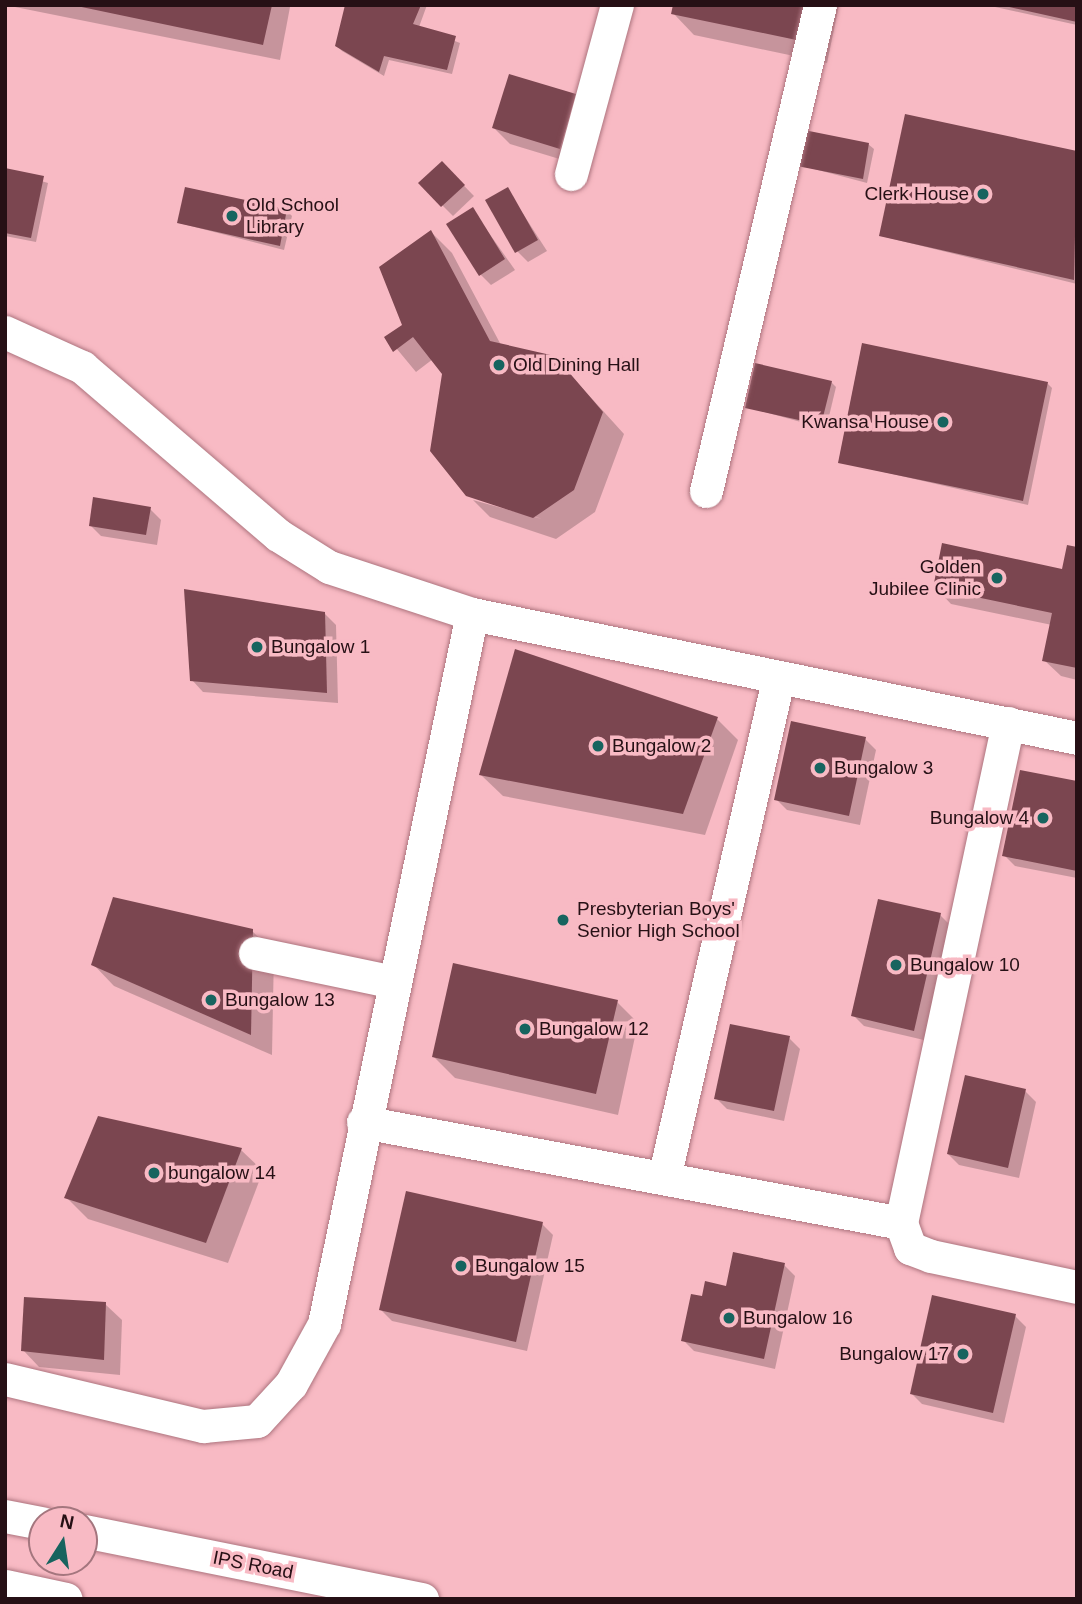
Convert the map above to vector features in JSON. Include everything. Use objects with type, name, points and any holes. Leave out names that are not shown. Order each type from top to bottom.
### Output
[{"type":"street","points":[[571,174],[617,5]]},
{"type":"street","points":[[706,491],[820,5]]},
{"type":"street","points":[[13,342],[82,368],[182,446],[278,535],[329,567],[472,614],[778,680],[1077,738]]},
{"type":"street","points":[[5,1379],[203,1426],[257,1421],[291,1384],[324,1324],[363,1122],[472,614]]},
{"type":"street","points":[[664,1178],[778,680]]},
{"type":"street","points":[[1008,723],[901,1223],[910,1248],[931,1256],[1077,1287]]},
{"type":"street","points":[[255,953],[394,982]]},
{"type":"street","points":[[363,1122],[901,1223]]},
{"type":"street","points":[[5,1516],[28,1520]]},
{"type":"street","name":"IPS Road","points":[[98,1534],[422,1599]]},
{"type":"street","points":[[5,1586],[66,1599]]},
{"type":"building","points":[[72,5],[272,5],[263,45]]},
{"type":"building","points":[[345,5],[421,5],[413,24],[456,36],[447,70],[384,56],[379,72],[335,46]]},
{"type":"building","points":[[673,5],[814,5],[806,42],[671,14]]},
{"type":"building","points":[[1077,5],[1077,22],[1005,6]]},
{"type":"building","points":[[509,74],[576,94],[560,149],[492,128]]},
{"type":"building","name":"Clerk House","points":[[905,114],[1077,151],[1074,280],[879,236]]},
{"type":"building","points":[[804,130],[869,143],[863,179],[797,166]]},
{"type":"building","points":[[442,161],[465,185],[441,207],[418,183]]},
{"type":"building","points":[[5,168],[44,176],[31,238],[5,233]]},
{"type":"building","name":"Old School Library","points":[[185,187],[287,209],[280,246],[177,223]]},
{"type":"building","points":[[508,187],[538,240],[515,253],[485,200]]},
{"type":"building","points":[[473,207],[505,259],[479,276],[446,224]]},
{"type":"building","name":"Old Dining Hall","points":[[431,230],[490,341],[555,356],[603,412],[574,490],[533,518],[466,496],[430,451],[442,374],[413,337],[393,352],[384,337],[402,325],[379,267]]},
{"type":"building","name":"Kwansa House","points":[[862,343],[1048,382],[1023,501],[838,463]]},
{"type":"building","points":[[755,363],[832,381],[821,425],[745,408]]},
{"type":"building","points":[[93,497],[151,507],[146,535],[89,526]]},
{"type":"building","name":"Golden Jubilee Clinic","points":[[942,543],[1062,569],[1067,545],[1077,547],[1077,668],[1042,661],[1052,613],[933,588]]},
{"type":"building","name":"Bungalow 1","points":[[184,589],[325,612],[327,693],[190,681]]},
{"type":"building","name":"Bungalow 2","points":[[515,649],[718,717],[683,814],[479,775]]},
{"type":"building","name":"Bungalow 3","points":[[791,721],[866,737],[849,816],[774,800]]},
{"type":"building","name":"Bungalow 4","points":[[1020,770],[1077,781],[1077,871],[1002,856]]},
{"type":"building","name":"Bungalow 13","points":[[113,897],[253,929],[251,1035],[91,965]]},
{"type":"building","name":"Bungalow 10","points":[[878,899],[941,913],[914,1031],[851,1016]]},
{"type":"building","name":"Bungalow 12","points":[[453,963],[618,1000],[596,1094],[432,1057]]},
{"type":"building","points":[[730,1024],[790,1036],[774,1111],[714,1099]]},
{"type":"building","points":[[965,1075],[1026,1089],[1008,1168],[947,1154]]},
{"type":"building","name":"bungalow 14","points":[[98,1116],[242,1148],[206,1243],[64,1198]]},
{"type":"building","name":"Bungalow 15","points":[[406,1191],[543,1222],[516,1342],[379,1310]]},
{"type":"building","name":"Bungalow 16","points":[[733,1252],[785,1263],[764,1359],[681,1341],[691,1294],[702,1296],[705,1281],[726,1286]]},
{"type":"building","name":"Bungalow 17","points":[[932,1295],[1016,1314],[993,1413],[910,1394]]},
{"type":"building","points":[[24,1297],[106,1302],[104,1360],[21,1351]]},
{"type":"place","name":"Clerk House","points":[[983,194]]},
{"type":"place","name":"Old School Library","points":[[232,216]]},
{"type":"place","name":"Old Dining Hall","points":[[499,365]]},
{"type":"place","name":"Kwansa House","points":[[943,422]]},
{"type":"place","name":"Golden Jubilee Clinic","points":[[997,578]]},
{"type":"place","name":"Bungalow 1","points":[[257,647]]},
{"type":"place","name":"Bungalow 2","points":[[598,746]]},
{"type":"place","name":"Bungalow 3","points":[[820,768]]},
{"type":"place","name":"Bungalow 4","points":[[1043,818]]},
{"type":"place","name":"Presbyterian Boys' Senior High School","points":[[563,920]]},
{"type":"place","name":"Bungalow 10","points":[[896,965]]},
{"type":"place","name":"Bungalow 13","points":[[211,1000]]},
{"type":"place","name":"Bungalow 12","points":[[525,1029]]},
{"type":"place","name":"bungalow 14","points":[[154,1173]]},
{"type":"place","name":"Bungalow 15","points":[[461,1266]]},
{"type":"place","name":"Bungalow 16","points":[[729,1318]]},
{"type":"place","name":"Bungalow 17","points":[[963,1354]]}]
